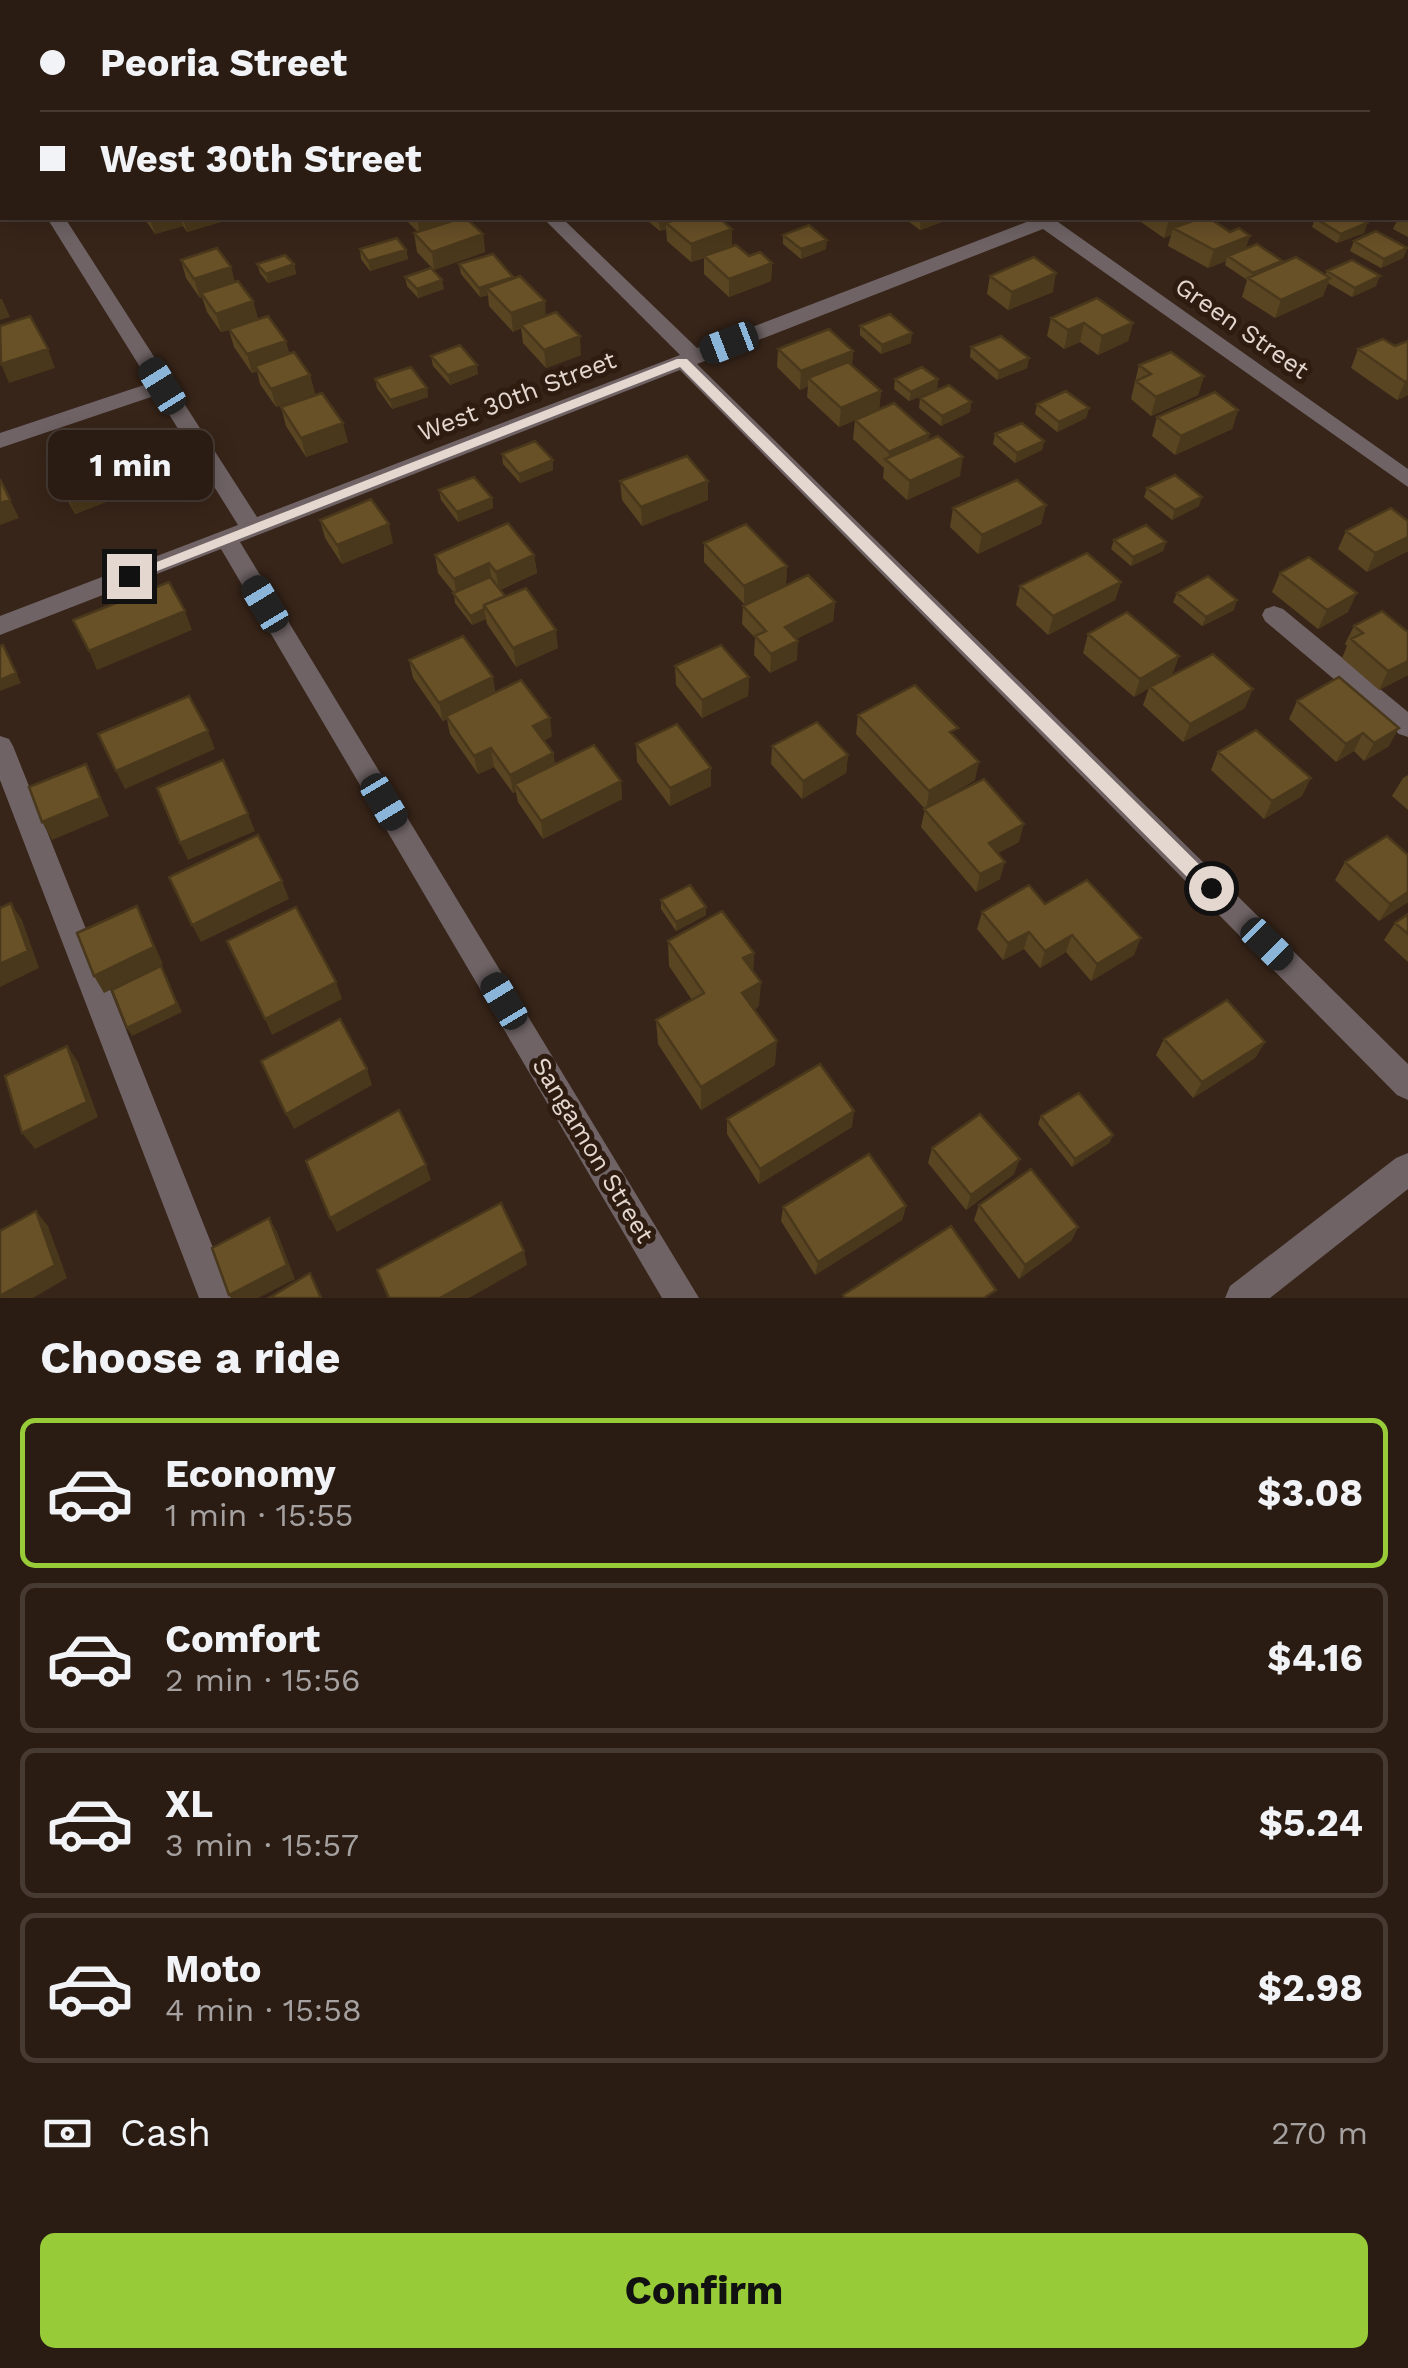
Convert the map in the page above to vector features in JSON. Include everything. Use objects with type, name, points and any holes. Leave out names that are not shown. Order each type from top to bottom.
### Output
[{"type":"street","name":"Sangamon Street","points":[[57,220],[162,386],[239,533],[682,1298]]},
{"type":"street","points":[[554,220],[1408,1084]]},
{"type":"street","name":"West 30th Street","points":[[0,626],[1046,220]]},
{"type":"street","name":"Green Street","points":[[1050,220],[1408,480]]},
{"type":"street","points":[[0,441],[162,386]]},
{"type":"street","points":[[1274,616],[1408,727]]},
{"type":"street","points":[[0,746],[216,1298]]},
{"type":"street","points":[[1242,1298],[1408,1169]]},
{"type":"building","points":[[468,220],[483,234],[432,252],[414,233]]},
{"type":"building","points":[[721,220],[732,229],[691,244],[666,223]]},
{"type":"building","points":[[1195,220],[1212,220],[1230,232],[1239,228],[1250,236],[1214,250],[1173,228]]},
{"type":"building","points":[[1318,220],[1367,223],[1341,234]]},
{"type":"building","points":[[809,225],[827,240],[801,249],[783,235]]},
{"type":"building","points":[[1376,231],[1407,248],[1384,259],[1354,241]]},
{"type":"building","points":[[397,238],[406,250],[368,261],[360,249]]},
{"type":"building","points":[[1257,244],[1282,261],[1253,273],[1228,256]]},
{"type":"building","points":[[736,245],[749,256],[760,252],[772,263],[729,279],[704,256]]},
{"type":"building","points":[[217,248],[231,267],[194,279],[181,260]]},
{"type":"building","points":[[493,254],[513,277],[479,288],[459,264]]},
{"type":"building","points":[[285,255],[294,264],[266,274],[257,264]]},
{"type":"building","points":[[1034,257],[1056,273],[1012,292],[990,276]]},
{"type":"building","points":[[1296,257],[1330,278],[1281,300],[1248,278]]},
{"type":"building","points":[[1352,260],[1380,276],[1355,288],[1327,271]]},
{"type":"building","points":[[431,268],[442,280],[417,289],[405,277]]},
{"type":"building","points":[[520,276],[545,301],[511,313],[487,288]]},
{"type":"building","points":[[238,281],[253,301],[216,314],[201,293]]},
{"type":"building","points":[[1097,298],[1133,323],[1102,336],[1084,323],[1068,330],[1051,318]]},
{"type":"building","points":[[556,312],[580,336],[544,350],[521,325]]},
{"type":"building","points":[[890,314],[912,333],[882,345],[860,326]]},
{"type":"building","points":[[30,316],[48,349],[1,364],[0,326]]},
{"type":"building","points":[[268,316],[286,341],[247,354],[229,329]]},
{"type":"building","points":[[829,329],[853,351],[801,371],[778,349]]},
{"type":"building","points":[[1001,336],[1029,358],[999,371],[971,347]]},
{"type":"building","points":[[1383,339],[1395,346],[1408,341],[1405,382],[1358,349]]},
{"type":"building","points":[[460,345],[477,365],[448,375],[431,356]]},
{"type":"building","points":[[294,352],[310,375],[271,389],[255,366]]},
{"type":"building","points":[[1171,352],[1204,376],[1156,397],[1136,381],[1151,374],[1139,365]]},
{"type":"building","points":[[848,362],[881,391],[841,408],[808,378]]},
{"type":"building","points":[[411,367],[427,388],[390,400],[375,379]]},
{"type":"building","points":[[922,367],[938,379],[911,392],[895,379]]},
{"type":"building","points":[[949,385],[971,402],[942,416],[920,398]]},
{"type":"building","points":[[1066,391],[1089,408],[1059,422],[1037,404]]},
{"type":"building","points":[[1215,392],[1238,410],[1181,436],[1157,417]]},
{"type":"building","points":[[322,393],[343,423],[301,438],[281,407]]},
{"type":"building","points":[[894,403],[929,434],[889,452],[855,420]]},
{"type":"building","points":[[1022,423],[1044,441],[1017,453],[995,434]]},
{"type":"building","points":[[938,436],[963,457],[910,481],[885,459]]},
{"type":"building","points":[[535,441],[553,460],[519,474],[502,454]]},
{"type":"building","points":[[97,442],[117,476],[67,495],[48,460]]},
{"type":"building","points":[[687,456],[708,481],[641,507],[620,481]]},
{"type":"building","points":[[1175,475],[1202,497],[1175,510],[1147,488]]},
{"type":"building","points":[[474,477],[492,498],[457,512],[439,490]]},
{"type":"building","points":[[0,479],[10,500],[0,503]]},
{"type":"building","points":[[1017,480],[1046,505],[982,535],[953,508]]},
{"type":"building","points":[[371,499],[389,524],[337,545],[320,520]]},
{"type":"building","points":[[1391,508],[1408,521],[1408,537],[1375,553],[1346,531]]},
{"type":"building","points":[[508,523],[534,555],[496,572],[489,563],[454,579],[435,555]]},
{"type":"building","points":[[746,524],[787,566],[744,586],[704,543]]},
{"type":"building","points":[[1146,525],[1166,542],[1133,557],[1114,540]]},
{"type":"building","points":[[1087,553],[1121,582],[1053,616],[1020,586]]},
{"type":"building","points":[[1309,557],[1357,593],[1327,610],[1280,573]]},
{"type":"building","points":[[808,575],[835,602],[785,627],[798,641],[771,654],[755,636],[766,631],[743,606]]},
{"type":"building","points":[[1208,576],[1237,600],[1206,617],[1177,593]]},
{"type":"building","points":[[490,577],[505,596],[470,616],[453,593]]},
{"type":"building","points":[[169,582],[185,611],[89,651],[73,620]]},
{"type":"building","points":[[526,588],[556,630],[513,648],[484,605]]},
{"type":"building","points":[[1382,611],[1408,632],[1408,661],[1388,671],[1351,639],[1363,633],[1354,626]]},
{"type":"building","points":[[1127,612],[1179,656],[1140,679],[1088,634]]},
{"type":"building","points":[[463,636],[493,677],[439,703],[409,660]]},
{"type":"building","points":[[3,645],[16,673],[0,680],[0,646]]},
{"type":"building","points":[[721,645],[749,677],[702,700],[675,666]]},
{"type":"building","points":[[1213,654],[1253,689],[1190,724],[1150,687]]},
{"type":"building","points":[[1339,677],[1399,728],[1374,743],[1363,733],[1346,744],[1297,701]]},
{"type":"building","points":[[521,680],[550,718],[533,726],[553,753],[510,775],[491,748],[474,756],[446,716]]},
{"type":"building","points":[[915,685],[958,728],[950,732],[979,762],[929,791],[858,715]]},
{"type":"building","points":[[189,696],[208,731],[116,771],[98,734]]},
{"type":"building","points":[[817,722],[848,755],[803,781],[772,746]]},
{"type":"building","points":[[677,724],[711,768],[670,788],[636,744]]},
{"type":"building","points":[[1256,730],[1311,778],[1272,801],[1218,752]]},
{"type":"building","points":[[594,745],[621,781],[541,821],[515,784]]},
{"type":"building","points":[[223,760],[248,814],[180,843],[157,788]]},
{"type":"building","points":[[86,764],[100,798],[42,822],[29,787]]},
{"type":"building","points":[[984,779],[1024,824],[989,843],[1005,862],[980,874],[924,809]]},
{"type":"building","points":[[258,835],[282,881],[192,925],[169,877]]},
{"type":"building","points":[[1387,836],[1408,855],[1408,892],[1390,904],[1345,862]]},
{"type":"building","points":[[1087,880],[1141,938],[1097,964],[1072,935],[1045,951],[1029,932],[1008,943],[982,912],[1029,885],[1045,904]]},
{"type":"building","points":[[690,885],[706,907],[676,922],[661,900]]},
{"type":"building","points":[[11,903],[28,951],[0,964],[0,908]]},
{"type":"building","points":[[137,906],[154,947],[94,976],[77,933]]},
{"type":"building","points":[[296,907],[336,982],[265,1019],[227,941]]},
{"type":"building","points":[[722,911],[754,953],[743,958],[761,982],[742,993],[777,1041],[701,1087],[656,1020],[704,993],[668,941]]},
{"type":"building","points":[[1408,914],[1408,934],[1395,923]]},
{"type":"building","points":[[161,966],[177,1004],[127,1028],[112,990]]},
{"type":"building","points":[[1227,1000],[1265,1042],[1202,1082],[1164,1039]]},
{"type":"building","points":[[340,1019],[367,1069],[286,1114],[261,1061]]},
{"type":"building","points":[[67,1046],[87,1102],[22,1133],[5,1076]]},
{"type":"building","points":[[820,1064],[854,1111],[760,1169],[727,1119]]},
{"type":"building","points":[[1079,1093],[1113,1135],[1075,1159],[1041,1116]]},
{"type":"building","points":[[399,1110],[426,1165],[330,1218],[306,1161]]},
{"type":"building","points":[[980,1114],[1020,1159],[971,1195],[932,1148]]},
{"type":"building","points":[[869,1154],[906,1206],[818,1262],[783,1207]]},
{"type":"building","points":[[1031,1169],[1078,1227],[1025,1265],[979,1205]]},
{"type":"building","points":[[501,1203],[524,1251],[440,1298],[389,1298],[377,1270]]},
{"type":"building","points":[[36,1211],[55,1265],[0,1296],[0,1231]]},
{"type":"building","points":[[269,1218],[287,1265],[229,1295],[212,1248]]},
{"type":"building","points":[[951,1226],[996,1290],[984,1298],[843,1295]]},
{"type":"building","points":[[310,1273],[321,1298],[269,1298]]},
{"type":"route","points":[[129,576],[682,362],[1211,888]]}]
